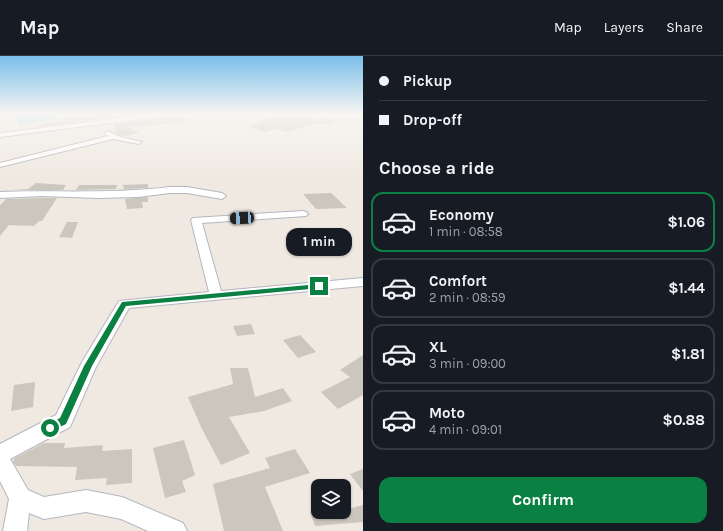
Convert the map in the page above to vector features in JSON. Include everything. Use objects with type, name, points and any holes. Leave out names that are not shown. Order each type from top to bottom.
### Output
[{"type":"street","points":[[0,165],[113,137],[127,141],[139,142]]},
{"type":"street","points":[[0,195],[42,193],[98,195],[138,194],[170,190],[187,190],[222,196]]},
{"type":"street","points":[[216,296],[196,220],[303,214]]},
{"type":"street","points":[[0,454],[63,421],[88,366],[124,304],[363,282]]},
{"type":"street","points":[[0,460],[20,498],[15,531]]},
{"type":"street","points":[[20,498],[44,508],[86,501],[122,508],[175,531]]},
{"type":"building","points":[[36,183],[66,185],[63,190],[14,190],[28,189]]},
{"type":"building","points":[[148,184],[148,188],[124,189],[123,185]]},
{"type":"building","points":[[79,185],[117,185],[116,189],[76,190]]},
{"type":"building","points":[[331,193],[347,208],[316,209],[303,194]]},
{"type":"building","points":[[148,197],[148,202],[142,202],[143,208],[127,209],[125,199]]},
{"type":"building","points":[[57,198],[42,221],[39,221],[34,226],[9,225],[0,236],[0,205],[6,199]]},
{"type":"building","points":[[67,222],[78,222],[72,238],[59,237]]},
{"type":"building","points":[[251,324],[255,334],[237,336],[233,326]]},
{"type":"building","points":[[300,335],[316,352],[298,358],[283,340]]},
{"type":"building","points":[[363,355],[363,395],[338,409],[321,392],[350,377],[340,370]]},
{"type":"building","points":[[230,368],[248,368],[255,397],[283,388],[292,401],[264,411],[229,417],[250,453],[221,465],[201,427],[188,397],[233,384]]},
{"type":"building","points":[[35,382],[33,407],[11,411],[14,385]]},
{"type":"building","points":[[184,440],[195,475],[182,481],[186,492],[165,498],[153,448]]},
{"type":"building","points":[[44,443],[65,443],[64,448],[103,445],[102,451],[132,449],[132,483],[106,485],[107,478],[75,480],[77,467],[16,466],[13,462],[15,458]]},
{"type":"building","points":[[295,449],[310,473],[265,487],[283,531],[224,531],[213,484],[270,468],[265,458]]},
{"type":"building","points":[[363,469],[363,491],[350,474]]},
{"type":"building","points":[[363,505],[363,522],[315,526],[312,519],[351,519],[351,508]]},
{"type":"route","points":[[50,428],[63,421],[88,366],[124,304],[319,286]]}]
